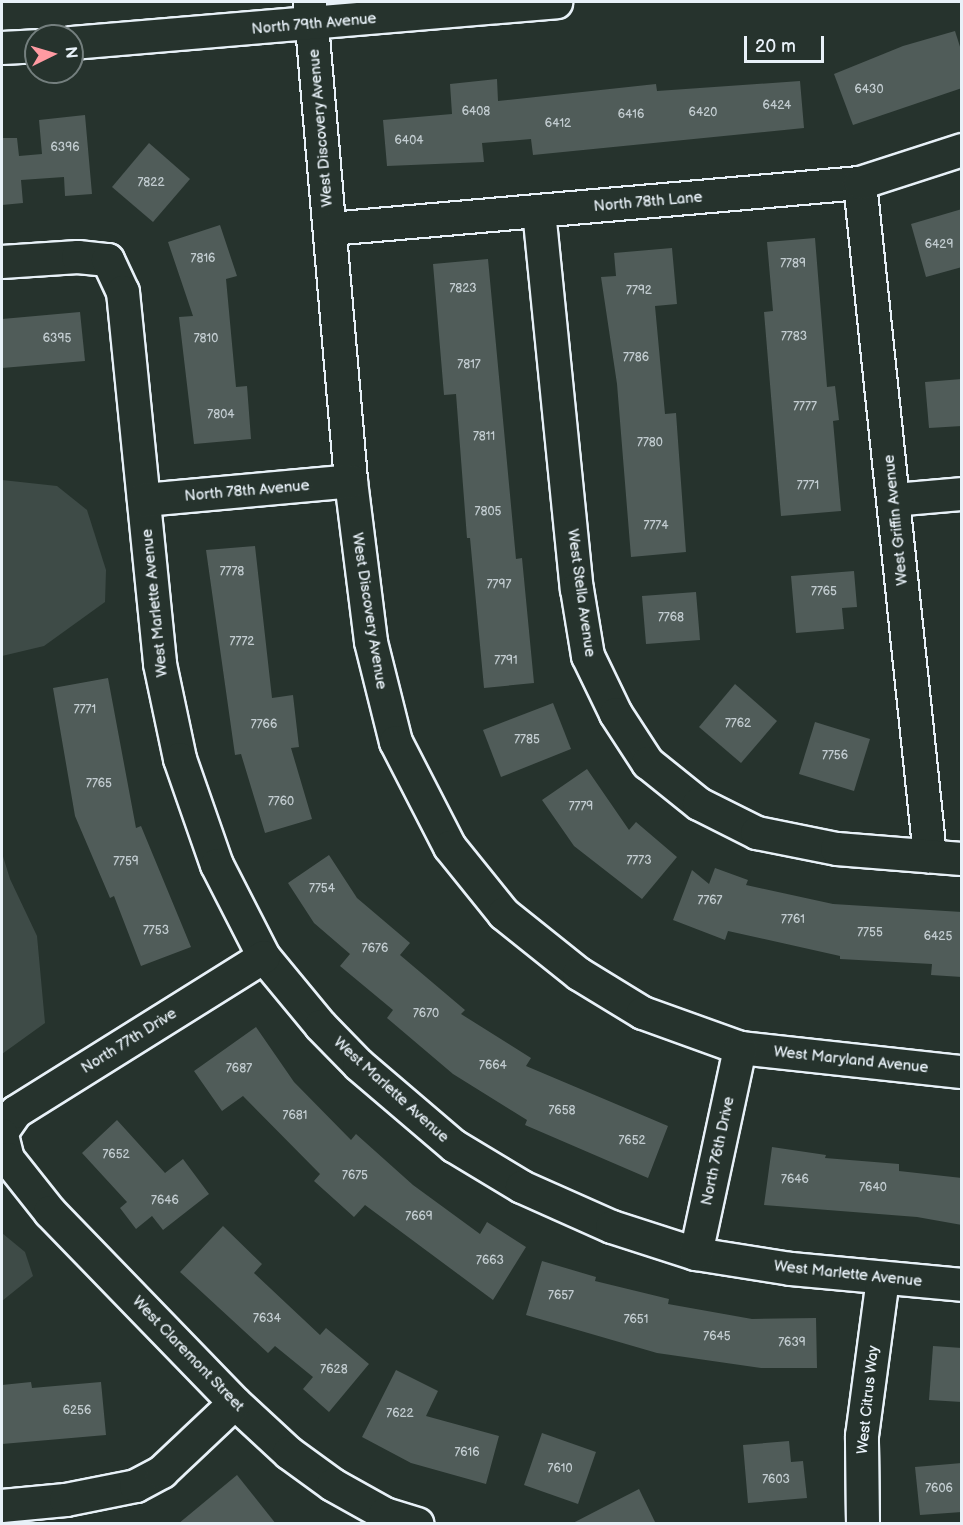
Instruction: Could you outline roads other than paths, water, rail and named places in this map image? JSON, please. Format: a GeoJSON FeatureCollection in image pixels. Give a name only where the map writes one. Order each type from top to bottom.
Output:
{"type":"FeatureCollection","features":[{"type":"Feature","properties":{"kind":"street","name":"North 79th Avenue"},"geometry":{"type":"LineString","coordinates":[[84,41],[311,13],[556,2]]}},
{"type":"Feature","properties":{"kind":"street","name":"West Discovery Avenue"},"geometry":{"type":"LineString","coordinates":[[311,13],[351,481],[371,642],[382,697],[413,782],[450,847],[504,914],[579,974],[644,1013],[692,1034],[740,1048]]}},
{"type":"Feature","properties":{"kind":"street"},"geometry":{"type":"LineString","coordinates":[[2,48],[24,47]]}},
{"type":"Feature","properties":{"kind":"street","name":"North 78th Lane"},"geometry":{"type":"LineString","coordinates":[[330,229],[860,183],[962,150]]}},
{"type":"Feature","properties":{"kind":"street","name":"West Griffin Avenue"},"geometry":{"type":"LineString","coordinates":[[860,183],[930,856]]}},
{"type":"Feature","properties":{"kind":"street","name":"West Stella Avenue"},"geometry":{"type":"LineString","coordinates":[[539,211],[577,589],[588,656],[616,714],[648,763],[699,804],[757,833],[837,849],[930,856]]}},
{"type":"Feature","properties":{"kind":"street","name":"West Marlette Avenue"},"geometry":{"type":"LineString","coordinates":[[2,262],[78,257],[108,260],[123,292],[159,664],[180,759],[217,865],[264,957],[358,1065],[454,1146],[522,1186],[612,1227],[696,1254],[790,1269],[962,1286]]}},
{"type":"Feature","properties":{"kind":"street","name":"North 78th Avenue"},"geometry":{"type":"LineString","coordinates":[[144,500],[351,481]]}},
{"type":"Feature","properties":{"kind":"street"},"geometry":{"type":"LineString","coordinates":[[894,500],[962,494]]}},
{"type":"Feature","properties":{"kind":"street"},"geometry":{"type":"LineString","coordinates":[[930,856],[962,859]]}},
{"type":"Feature","properties":{"kind":"street","name":"North 77th Drive"},"geometry":{"type":"LineString","coordinates":[[2,1134],[16,1112],[264,957]]}},
{"type":"Feature","properties":{"kind":"street","name":"West Maryland Avenue"},"geometry":{"type":"LineString","coordinates":[[740,1048],[962,1072]]}},
{"type":"Feature","properties":{"kind":"street","name":"North 76th Drive"},"geometry":{"type":"LineString","coordinates":[[696,1254],[740,1048]]}},
{"type":"Feature","properties":{"kind":"street","name":"West Claremont Street"},"geometry":{"type":"LineString","coordinates":[[2,1134],[9,1159],[50,1212],[235,1403],[289,1453],[333,1485],[386,1514],[417,1524]]}},
{"type":"Feature","properties":{"kind":"street","name":"West Citrus Way"},"geometry":{"type":"LineString","coordinates":[[863,1524],[862,1436],[883,1278]]}},
{"type":"Feature","properties":{"kind":"street"},"geometry":{"type":"LineString","coordinates":[[2,1506],[67,1512],[136,1486],[162,1472],[235,1403]]}}]}
